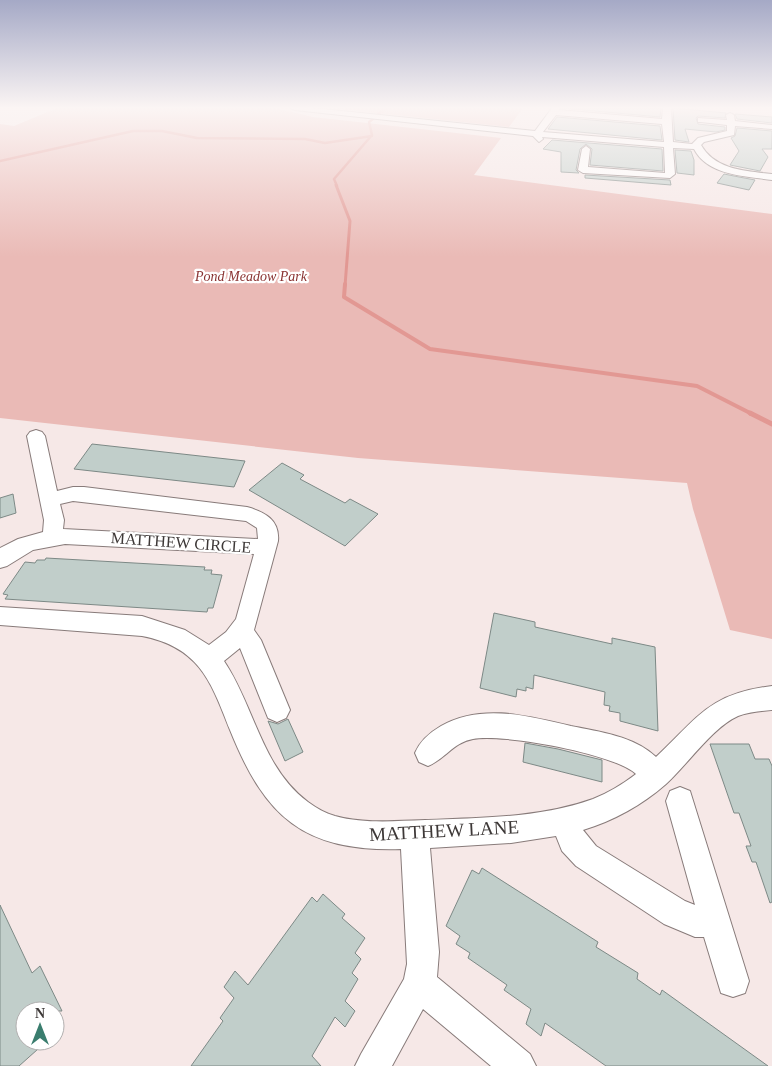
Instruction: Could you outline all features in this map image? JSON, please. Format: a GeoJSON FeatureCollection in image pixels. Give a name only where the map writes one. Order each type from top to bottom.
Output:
{"type":"FeatureCollection","features":[{"type":"Feature","properties":{"kind":"street"},"geometry":{"type":"LineString","coordinates":[[585,158],[583,170],[667,176],[670,174],[667,158]]}},
{"type":"Feature","properties":{"kind":"street"},"geometry":{"type":"LineString","coordinates":[[707,158],[720,168],[770,177]]}},
{"type":"Feature","properties":{"kind":"street"},"geometry":{"type":"LineString","coordinates":[[625,173],[626,160]]}},
{"type":"Feature","properties":{"kind":"street"},"geometry":{"type":"LineString","coordinates":[[36,436],[54,525],[52,538]]}},
{"type":"Feature","properties":{"kind":"street"},"geometry":{"type":"LineString","coordinates":[[50,500],[73,494],[84,494],[247,514],[266,525],[269,535],[266,547]]}},
{"type":"Feature","properties":{"kind":"street","name":"MATTHEW CIRCLE"},"geometry":{"type":"LineString","coordinates":[[0,560],[21,546],[52,538],[85,536],[266,547],[249,615],[241,632],[208,659]]}},
{"type":"Feature","properties":{"kind":"street","name":"MATTHEW LANE"},"geometry":{"type":"LineString","coordinates":[[0,616],[153,628],[183,639],[208,659],[225,686],[258,762],[277,793],[294,811],[319,825],[349,833],[414,835],[510,829],[564,820],[608,806],[634,791],[655,775],[717,714],[739,704],[772,698]]}},
{"type":"Feature","properties":{"kind":"street"},"geometry":{"type":"LineString","coordinates":[[241,632],[249,640],[277,710]]}},
{"type":"Feature","properties":{"kind":"street"},"geometry":{"type":"LineString","coordinates":[[428,754],[444,738],[466,728],[502,724],[624,751],[641,761],[655,775]]}},
{"type":"Feature","properties":{"kind":"street"},"geometry":{"type":"LineString","coordinates":[[680,801],[733,981]]}},
{"type":"Feature","properties":{"kind":"street"},"geometry":{"type":"LineString","coordinates":[[564,820],[572,841],[586,856],[675,913],[695,921],[716,922]]}},
{"type":"Feature","properties":{"kind":"street"},"geometry":{"type":"LineString","coordinates":[[372,1066],[419,984],[423,952],[414,835]]}},
{"type":"Feature","properties":{"kind":"street"},"geometry":{"type":"LineString","coordinates":[[419,984],[518,1066]]}},
{"type":"Feature","properties":{"kind":"green space","name":"Pond Meadow Park"},"geometry":{"type":"Polygon","coordinates":[[[0,158],[487,158],[474,175],[772,214],[772,639],[730,630],[693,509],[687,483],[358,458],[0,418],[0,158]]]}},
{"type":"Feature","properties":{"kind":"building"},"geometry":{"type":"Polygon","coordinates":[[[561,158],[578,158],[576,170],[579,173],[561,172],[561,158]]]}},
{"type":"Feature","properties":{"kind":"building"},"geometry":{"type":"Polygon","coordinates":[[[591,158],[662,158],[663,171],[590,165],[591,158]]]}},
{"type":"Feature","properties":{"kind":"building"},"geometry":{"type":"Polygon","coordinates":[[[676,158],[693,158],[694,175],[677,173],[676,158]]]}},
{"type":"Feature","properties":{"kind":"building"},"geometry":{"type":"Polygon","coordinates":[[[735,158],[768,158],[760,171],[730,165],[735,158]]]}},
{"type":"Feature","properties":{"kind":"building"},"geometry":{"type":"Polygon","coordinates":[[[724,174],[755,180],[749,190],[717,183],[724,174]]]}},
{"type":"Feature","properties":{"kind":"building"},"geometry":{"type":"Polygon","coordinates":[[[585,175],[670,180],[671,185],[585,178],[585,175]]]}},
{"type":"Feature","properties":{"kind":"building"},"geometry":{"type":"Polygon","coordinates":[[[92,444],[245,461],[234,487],[74,469],[92,444]]]}},
{"type":"Feature","properties":{"kind":"building"},"geometry":{"type":"Polygon","coordinates":[[[282,463],[304,475],[300,479],[345,503],[350,499],[378,514],[345,546],[249,490],[282,463]]]}},
{"type":"Feature","properties":{"kind":"building"},"geometry":{"type":"Polygon","coordinates":[[[13,494],[16,513],[0,518],[0,498],[13,494]]]}},
{"type":"Feature","properties":{"kind":"building"},"geometry":{"type":"Polygon","coordinates":[[[46,558],[205,567],[204,570],[212,570],[211,574],[222,575],[213,608],[208,608],[207,612],[5,599],[8,595],[3,594],[25,562],[35,563],[37,560],[45,560],[46,558]]]}},
{"type":"Feature","properties":{"kind":"building"},"geometry":{"type":"Polygon","coordinates":[[[494,613],[535,622],[535,627],[612,644],[612,638],[655,647],[658,731],[620,721],[620,713],[609,711],[610,706],[604,705],[605,692],[534,675],[533,689],[526,687],[526,691],[517,689],[516,697],[480,688],[494,613]]]}},
{"type":"Feature","properties":{"kind":"building"},"geometry":{"type":"Polygon","coordinates":[[[288,719],[303,752],[285,761],[268,721],[278,724],[288,719]]]}},
{"type":"Feature","properties":{"kind":"building"},"geometry":{"type":"Polygon","coordinates":[[[525,743],[602,760],[602,782],[523,762],[525,743]]]}},
{"type":"Feature","properties":{"kind":"building"},"geometry":{"type":"Polygon","coordinates":[[[710,744],[749,744],[755,759],[769,759],[772,766],[772,902],[770,903],[756,862],[752,862],[746,846],[751,846],[739,813],[734,813],[710,744]]]}},
{"type":"Feature","properties":{"kind":"building"},"geometry":{"type":"Polygon","coordinates":[[[482,868],[598,942],[596,947],[638,973],[637,979],[660,995],[662,990],[768,1066],[606,1066],[545,1023],[541,1036],[526,1024],[531,1009],[504,990],[507,985],[468,958],[470,953],[456,944],[460,936],[446,926],[472,870],[479,874],[482,868]]]}},
{"type":"Feature","properties":{"kind":"building"},"geometry":{"type":"Polygon","coordinates":[[[323,894],[345,914],[342,918],[365,938],[355,953],[361,959],[352,973],[358,979],[345,1001],[355,1011],[345,1027],[335,1017],[312,1056],[321,1066],[191,1066],[223,1021],[220,1018],[234,998],[224,987],[235,971],[248,985],[312,897],[317,902],[323,894]]]}},
{"type":"Feature","properties":{"kind":"building"},"geometry":{"type":"Polygon","coordinates":[[[0,905],[32,973],[40,966],[57,1001],[15,1001],[15,1051],[36,1051],[19,1066],[0,1066],[0,905]]]}},
{"type":"Feature","properties":{"kind":"waterway"},"geometry":{"type":"LineString","coordinates":[[0,161],[14,158]]}},
{"type":"Feature","properties":{"kind":"waterway"},"geometry":{"type":"LineString","coordinates":[[337,186],[334,179],[352,158]]}},
{"type":"Feature","properties":{"kind":"waterway"},"geometry":{"type":"LineString","coordinates":[[336,185],[350,221],[345,286]]}},
{"type":"Feature","properties":{"kind":"waterway"},"geometry":{"type":"LineString","coordinates":[[345,284],[344,297],[430,349],[697,386],[752,414]]}},
{"type":"Feature","properties":{"kind":"waterway"},"geometry":{"type":"LineString","coordinates":[[752,414],[772,424]]}}]}
